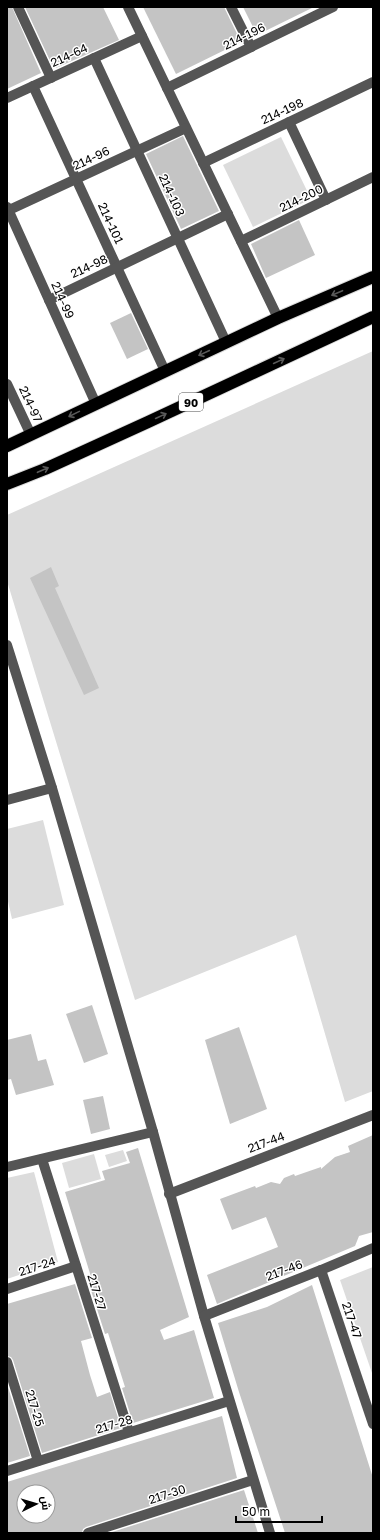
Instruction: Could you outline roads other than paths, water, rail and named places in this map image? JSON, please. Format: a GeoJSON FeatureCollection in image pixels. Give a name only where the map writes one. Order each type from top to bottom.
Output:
{"type":"FeatureCollection","features":[{"type":"Feature","properties":{"kind":"highway"},"geometry":{"type":"LineString","coordinates":[[7,446],[226,342],[373,277]]}},
{"type":"Feature","properties":{"kind":"highway","name":"90"},"geometry":{"type":"LineString","coordinates":[[7,484],[45,469],[138,427],[373,317]]}},
{"type":"Feature","properties":{"kind":"street"},"geometry":{"type":"LineString","coordinates":[[18,7],[51,78]]}},
{"type":"Feature","properties":{"kind":"street"},"geometry":{"type":"LineString","coordinates":[[128,7],[278,318]]}},
{"type":"Feature","properties":{"kind":"street"},"geometry":{"type":"LineString","coordinates":[[231,7],[251,47]]}},
{"type":"Feature","properties":{"kind":"street","name":"214-196"},"geometry":{"type":"LineString","coordinates":[[167,88],[327,8]]}},
{"type":"Feature","properties":{"kind":"street","name":"214-64"},"geometry":{"type":"LineString","coordinates":[[7,98],[142,36]]}},
{"type":"Feature","properties":{"kind":"street","name":"214-103"},"geometry":{"type":"LineString","coordinates":[[94,58],[226,342]]}},
{"type":"Feature","properties":{"kind":"street","name":"214-198"},"geometry":{"type":"LineString","coordinates":[[203,163],[373,82]]}},
{"type":"Feature","properties":{"kind":"street","name":"214-101"},"geometry":{"type":"LineString","coordinates":[[33,86],[165,371]]}},
{"type":"Feature","properties":{"kind":"street"},"geometry":{"type":"LineString","coordinates":[[289,122],[326,200]]}},
{"type":"Feature","properties":{"kind":"street","name":"214-96"},"geometry":{"type":"LineString","coordinates":[[8,210],[186,128]]}},
{"type":"Feature","properties":{"kind":"street","name":"214-200"},"geometry":{"type":"LineString","coordinates":[[241,241],[373,177]]}},
{"type":"Feature","properties":{"kind":"street","name":"214-99"},"geometry":{"type":"LineString","coordinates":[[8,210],[96,404]]}},
{"type":"Feature","properties":{"kind":"street","name":"214-98"},"geometry":{"type":"LineString","coordinates":[[49,300],[228,214]]}},
{"type":"Feature","properties":{"kind":"street","name":"214-97"},"geometry":{"type":"LineString","coordinates":[[7,384],[31,435]]}},
{"type":"Feature","properties":{"kind":"street"},"geometry":{"type":"LineString","coordinates":[[7,645],[52,788],[204,1316],[270,1533]]}},
{"type":"Feature","properties":{"kind":"street"},"geometry":{"type":"LineString","coordinates":[[7,800],[52,788]]}},
{"type":"Feature","properties":{"kind":"street","name":"217-44"},"geometry":{"type":"LineString","coordinates":[[169,1194],[373,1115]]}},
{"type":"Feature","properties":{"kind":"street"},"geometry":{"type":"LineString","coordinates":[[7,1167],[152,1132]]}},
{"type":"Feature","properties":{"kind":"street","name":"217-27"},"geometry":{"type":"LineString","coordinates":[[42,1159],[129,1432]]}},
{"type":"Feature","properties":{"kind":"street","name":"217-46"},"geometry":{"type":"LineString","coordinates":[[204,1316],[373,1248]]}},
{"type":"Feature","properties":{"kind":"street","name":"217-24"},"geometry":{"type":"LineString","coordinates":[[7,1289],[76,1266]]}},
{"type":"Feature","properties":{"kind":"street","name":"217-47"},"geometry":{"type":"LineString","coordinates":[[321,1270],[373,1424]]}},
{"type":"Feature","properties":{"kind":"street","name":"217-25"},"geometry":{"type":"LineString","coordinates":[[7,1362],[38,1461]]}},
{"type":"Feature","properties":{"kind":"street","name":"217-28"},"geometry":{"type":"LineString","coordinates":[[7,1471],[229,1401]]}},
{"type":"Feature","properties":{"kind":"street","name":"217-30"},"geometry":{"type":"LineString","coordinates":[[88,1533],[254,1480]]}}]}
